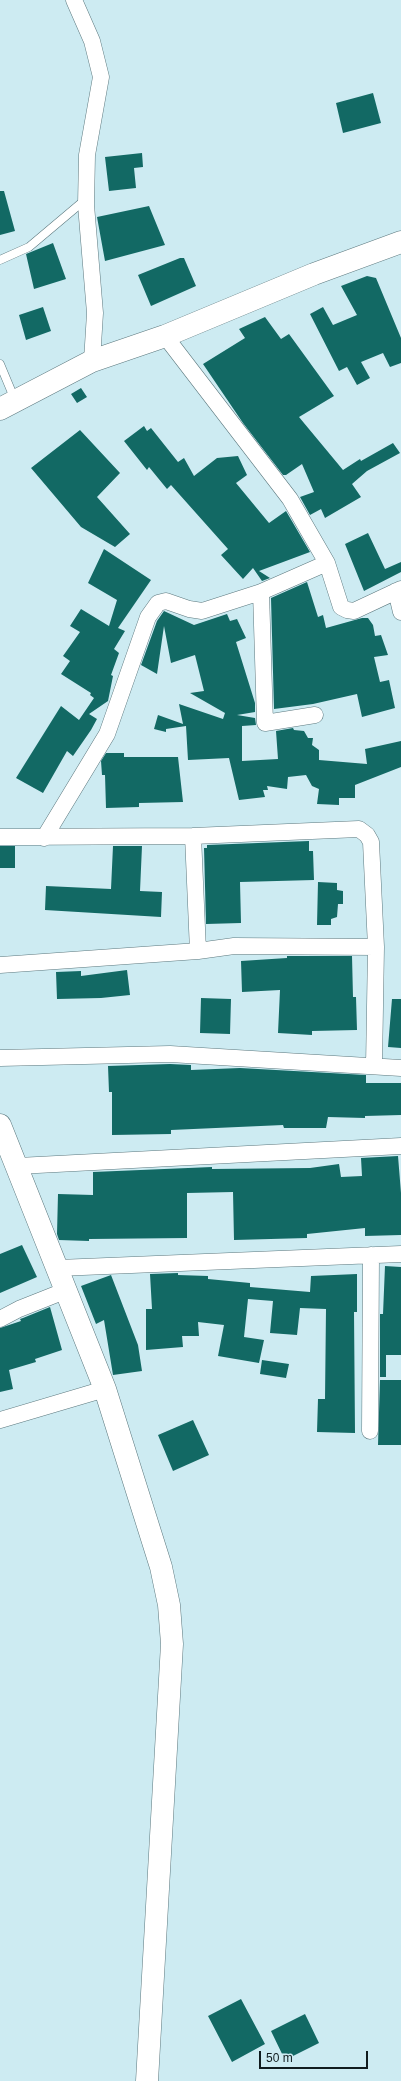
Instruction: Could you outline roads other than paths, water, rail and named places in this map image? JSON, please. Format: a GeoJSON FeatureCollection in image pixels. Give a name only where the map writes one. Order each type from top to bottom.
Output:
{"type":"FeatureCollection","features":[{"type":"Feature","properties":{"kind":"street"},"geometry":{"type":"LineString","coordinates":[[74,0],[92,41],[101,77],[87,155],[86,198],[95,313],[92,361]]}},
{"type":"Feature","properties":{"kind":"street"},"geometry":{"type":"LineString","coordinates":[[7,405],[92,361],[165,336],[314,274],[401,242]]}},
{"type":"Feature","properties":{"kind":"street"},"geometry":{"type":"LineString","coordinates":[[165,336],[283,489],[327,562],[341,607],[354,611],[398,590],[401,612]]}},
{"type":"Feature","properties":{"kind":"street"},"geometry":{"type":"LineString","coordinates":[[44,838],[107,734],[152,610],[158,603],[166,601],[189,609],[202,611],[261,592],[327,562]]}},
{"type":"Feature","properties":{"kind":"street"},"geometry":{"type":"LineString","coordinates":[[261,592],[265,723],[315,714]]}},
{"type":"Feature","properties":{"kind":"street"},"geometry":{"type":"LineString","coordinates":[[0,837],[44,838],[193,836],[359,829],[367,835],[371,842],[376,947],[374,1066]]}},
{"type":"Feature","properties":{"kind":"street"},"geometry":{"type":"LineString","coordinates":[[193,836],[198,952]]}},
{"type":"Feature","properties":{"kind":"street"},"geometry":{"type":"LineString","coordinates":[[0,965],[198,952],[234,946],[376,947]]}},
{"type":"Feature","properties":{"kind":"street"},"geometry":{"type":"LineString","coordinates":[[0,1058],[170,1054],[401,1068]]}},
{"type":"Feature","properties":{"kind":"street"},"geometry":{"type":"LineString","coordinates":[[0,1125],[18,1166],[105,1389],[161,1567],[169,1605],[172,1644],[147,2081]]}},
{"type":"Feature","properties":{"kind":"street"},"geometry":{"type":"LineString","coordinates":[[18,1166],[401,1146]]}},
{"type":"Feature","properties":{"kind":"street"},"geometry":{"type":"LineString","coordinates":[[58,1268],[401,1254]]}},
{"type":"Feature","properties":{"kind":"street"},"geometry":{"type":"LineString","coordinates":[[370,1431],[371,1255]]}},
{"type":"Feature","properties":{"kind":"street"},"geometry":{"type":"LineString","coordinates":[[0,1319],[19,1309],[67,1290]]}},
{"type":"Feature","properties":{"kind":"street"},"geometry":{"type":"LineString","coordinates":[[0,1420],[105,1389]]}},
{"type":"Feature","properties":{"kind":"lane"},"geometry":{"type":"LineString","coordinates":[[0,260],[29,248],[86,198]]}},
{"type":"Feature","properties":{"kind":"lane"},"geometry":{"type":"LineString","coordinates":[[0,364],[7,405]]}}]}
